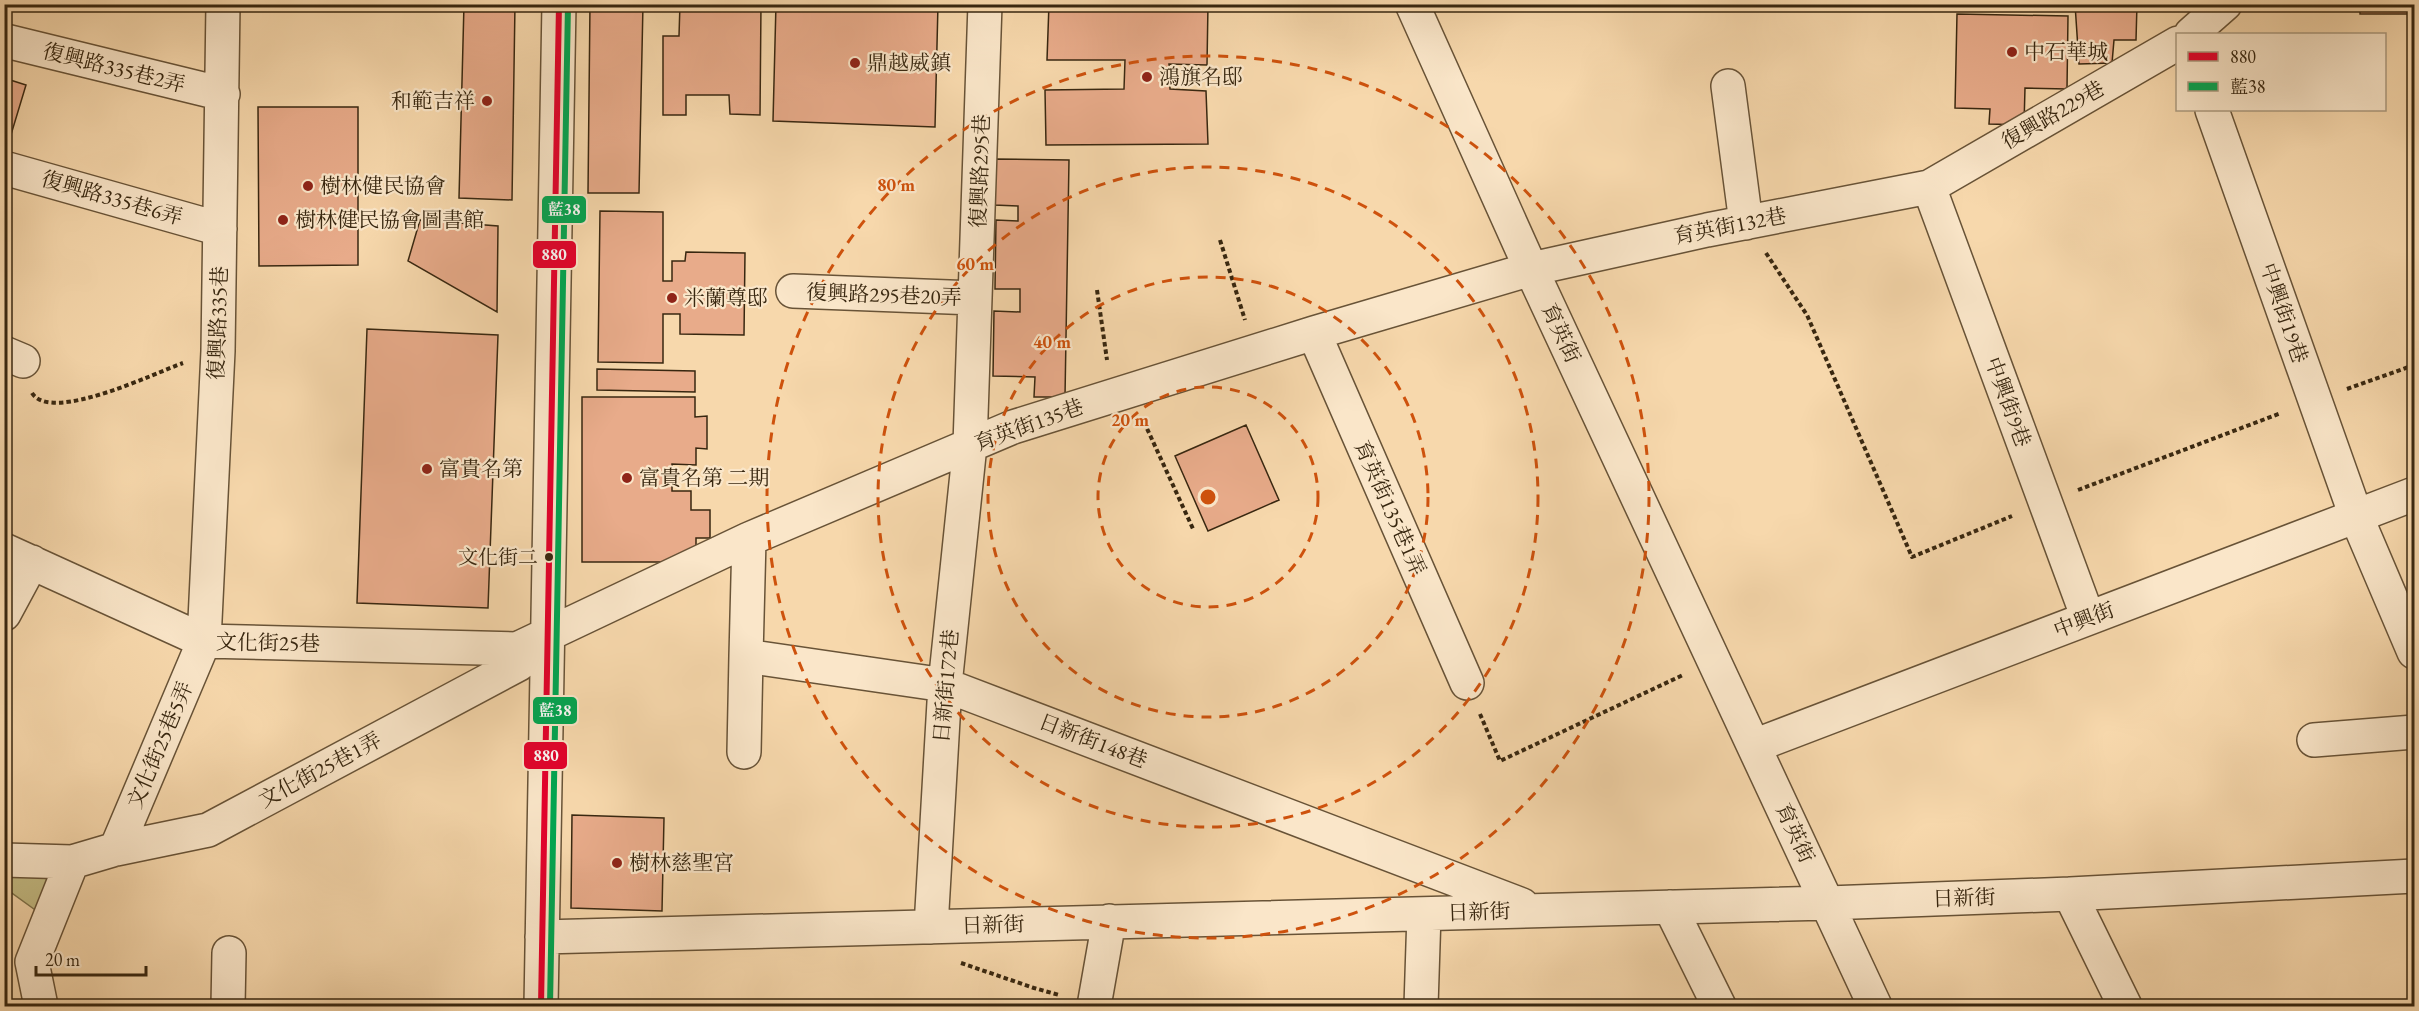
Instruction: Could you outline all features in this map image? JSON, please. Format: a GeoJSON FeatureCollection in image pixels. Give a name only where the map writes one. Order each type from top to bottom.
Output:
{"type":"FeatureCollection","features":[{"type":"Feature","properties":{"kind":"street","name":"復興路335巷"},"geometry":{"type":"LineString","coordinates":[[204,641],[218,351],[223,4]]}},
{"type":"Feature","properties":{"kind":"street"},"geometry":{"type":"LineString","coordinates":[[541,1006],[559,4]]}},
{"type":"Feature","properties":{"kind":"street","name":"復興路295巷"},"geometry":{"type":"LineString","coordinates":[[970,445],[985,4]]}},
{"type":"Feature","properties":{"kind":"street","name":"育英街"},"geometry":{"type":"LineString","coordinates":[[1412,4],[1531,269],[1875,1006]]}},
{"type":"Feature","properties":{"kind":"street"},"geometry":{"type":"LineString","coordinates":[[2192,33],[2225,4]]}},
{"type":"Feature","properties":{"kind":"street","name":"復興路335巷2弄"},"geometry":{"type":"LineString","coordinates":[[6,41],[223,94]]}},
{"type":"Feature","properties":{"kind":"street","name":"復興路229巷"},"geometry":{"type":"LineString","coordinates":[[1929,187],[2176,44]]}},
{"type":"Feature","properties":{"kind":"street"},"geometry":{"type":"LineString","coordinates":[[1728,86],[1746,223]]}},
{"type":"Feature","properties":{"kind":"street","name":"中興街19巷"},"geometry":{"type":"LineString","coordinates":[[2212,111],[2356,516],[2415,652]]}},
{"type":"Feature","properties":{"kind":"street","name":"復興路335巷6弄"},"geometry":{"type":"LineString","coordinates":[[4,168],[220,229]]}},
{"type":"Feature","properties":{"kind":"street","name":"育英街132巷"},"geometry":{"type":"LineString","coordinates":[[1531,269],[1929,187]]}},
{"type":"Feature","properties":{"kind":"street","name":"中興街9巷"},"geometry":{"type":"LineString","coordinates":[[1929,187],[2088,618]]}},
{"type":"Feature","properties":{"kind":"street","name":"育英街135巷"},"geometry":{"type":"LineString","coordinates":[[548,634],[749,539],[1013,427],[1314,333],[1531,269]]}},
{"type":"Feature","properties":{"kind":"street","name":"復興路295巷20弄"},"geometry":{"type":"LineString","coordinates":[[793,291],[975,298]]}},
{"type":"Feature","properties":{"kind":"street","name":"育英街135巷1弄"},"geometry":{"type":"LineString","coordinates":[[1314,333],[1467,682]]}},
{"type":"Feature","properties":{"kind":"street","name":"日新街172巷"},"geometry":{"type":"LineString","coordinates":[[931,927],[945,685],[970,445]]}},
{"type":"Feature","properties":{"kind":"street","name":"中興街"},"geometry":{"type":"LineString","coordinates":[[1755,746],[2415,494]]}},
{"type":"Feature","properties":{"kind":"street"},"geometry":{"type":"LineString","coordinates":[[744,752],[749,539]]}},
{"type":"Feature","properties":{"kind":"street"},"geometry":{"type":"LineString","coordinates":[[4,614],[18,556]]}},
{"type":"Feature","properties":{"kind":"street","name":"文化街25巷"},"geometry":{"type":"LineString","coordinates":[[18,556],[204,641],[517,649],[548,634]]}},
{"type":"Feature","properties":{"kind":"street","name":"文化街25巷1弄"},"geometry":{"type":"LineString","coordinates":[[4,860],[72,862],[116,849],[208,830],[519,664],[548,634]]}},
{"type":"Feature","properties":{"kind":"street","name":"文化街25巷5弄"},"geometry":{"type":"LineString","coordinates":[[116,849],[204,641]]}},
{"type":"Feature","properties":{"kind":"street","name":"日新街148巷"},"geometry":{"type":"LineString","coordinates":[[746,656],[945,685],[1538,911]]}},
{"type":"Feature","properties":{"kind":"street"},"geometry":{"type":"LineString","coordinates":[[2314,740],[2415,732]]}},
{"type":"Feature","properties":{"kind":"street"},"geometry":{"type":"LineString","coordinates":[[41,1006],[32,962],[72,862]]}},
{"type":"Feature","properties":{"kind":"street","name":"日新街"},"geometry":{"type":"LineString","coordinates":[[542,938],[1828,903],[2070,894],[2415,876]]}},
{"type":"Feature","properties":{"kind":"street"},"geometry":{"type":"LineString","coordinates":[[2070,894],[2125,1006]]}},
{"type":"Feature","properties":{"kind":"street"},"geometry":{"type":"LineString","coordinates":[[1670,907],[1719,1006]]}},
{"type":"Feature","properties":{"kind":"street"},"geometry":{"type":"LineString","coordinates":[[1421,1006],[1424,914]]}},
{"type":"Feature","properties":{"kind":"street"},"geometry":{"type":"LineString","coordinates":[[1095,1005],[1109,921]]}},
{"type":"Feature","properties":{"kind":"street"},"geometry":{"type":"LineString","coordinates":[[228,1006],[229,953]]}},
{"type":"Feature","properties":{"kind":"path"},"geometry":{"type":"LineString","coordinates":[[1746,223],[1807,315],[1912,556],[2045,502],[2415,365]]}},
{"type":"Feature","properties":{"kind":"path"},"geometry":{"type":"LineString","coordinates":[[1220,240],[1255,351]]}},
{"type":"Feature","properties":{"kind":"path"},"geometry":{"type":"LineString","coordinates":[[1097,290],[1121,394],[1194,531]]}},
{"type":"Feature","properties":{"kind":"path"},"geometry":{"type":"LineString","coordinates":[[14,357],[35,397],[46,402],[82,400],[218,351]]}},
{"type":"Feature","properties":{"kind":"path"},"geometry":{"type":"LineString","coordinates":[[1467,682],[1500,760],[1714,660]]}},
{"type":"Feature","properties":{"kind":"path"},"geometry":{"type":"LineString","coordinates":[[931,927],[945,955],[969,968],[1095,1005]]}},
{"type":"Feature","properties":{"kind":"shaded area"},"geometry":{"type":"Polygon","coordinates":[[[5,871],[59,871],[38,912],[5,888],[5,871]]]}},
{"type":"Feature","properties":{"kind":"building","name":"和範吉祥"},"geometry":{"type":"Polygon","coordinates":[[[464,4],[515,4],[512,200],[459,198],[464,4]]]}},
{"type":"Feature","properties":{"kind":"building"},"geometry":{"type":"Polygon","coordinates":[[[590,4],[643,4],[639,193],[588,193],[590,4]]]}},
{"type":"Feature","properties":{"kind":"building"},"geometry":{"type":"Polygon","coordinates":[[[680,4],[761,4],[760,115],[730,114],[729,95],[686,95],[686,115],[663,115],[663,36],[679,36],[680,4]]]}},
{"type":"Feature","properties":{"kind":"building","name":"鼎越威鎮"},"geometry":{"type":"Polygon","coordinates":[[[776,4],[938,4],[935,127],[773,121],[776,4]]]}},
{"type":"Feature","properties":{"kind":"building","name":"鴻旗名邸"},"geometry":{"type":"Polygon","coordinates":[[[1049,4],[1208,4],[1207,65],[1169,64],[1170,89],[1206,91],[1208,144],[1046,145],[1045,90],[1124,89],[1125,60],[1047,60],[1049,4]]]}},
{"type":"Feature","properties":{"kind":"building","name":"中石華城"},"geometry":{"type":"Polygon","coordinates":[[[2075,4],[2137,4],[2136,40],[2114,40],[2112,63],[2079,64],[2075,4]]]}},
{"type":"Feature","properties":{"kind":"building"},"geometry":{"type":"Polygon","coordinates":[[[2360,4],[2414,4],[2414,14],[2360,14],[2360,4]]]}},
{"type":"Feature","properties":{"kind":"building","name":"中石華城"},"geometry":{"type":"Polygon","coordinates":[[[1957,14],[2068,16],[2067,89],[2025,88],[2024,125],[1989,124],[1990,109],[1955,108],[1957,14]]]}},
{"type":"Feature","properties":{"kind":"building"},"geometry":{"type":"Polygon","coordinates":[[[4,78],[26,85],[10,138],[4,137],[4,78]]]}},
{"type":"Feature","properties":{"kind":"building","name":"樹林健民協會"},"geometry":{"type":"Polygon","coordinates":[[[258,107],[358,107],[358,265],[259,266],[258,107]]]}},
{"type":"Feature","properties":{"kind":"building"},"geometry":{"type":"Polygon","coordinates":[[[995,159],[1069,160],[1065,397],[1034,397],[1035,377],[993,376],[994,311],[1020,312],[1020,289],[995,289],[996,220],[1018,221],[1018,206],[994,205],[995,159]]]}},
{"type":"Feature","properties":{"kind":"building","name":"米蘭尊邸"},"geometry":{"type":"Polygon","coordinates":[[[600,211],[663,212],[663,281],[672,281],[672,261],[685,261],[686,252],[745,253],[744,335],[680,334],[680,314],[663,314],[663,363],[598,362],[600,211]]]}},
{"type":"Feature","properties":{"kind":"building"},"geometry":{"type":"Polygon","coordinates":[[[420,220],[498,226],[497,312],[408,261],[420,220]]]}},
{"type":"Feature","properties":{"kind":"building","name":"富貴名第"},"geometry":{"type":"Polygon","coordinates":[[[367,329],[498,335],[488,608],[357,603],[367,329]]]}},
{"type":"Feature","properties":{"kind":"building"},"geometry":{"type":"Polygon","coordinates":[[[597,369],[695,371],[695,392],[597,390],[597,369]]]}},
{"type":"Feature","properties":{"kind":"building","name":"富貴名第 二期"},"geometry":{"type":"Polygon","coordinates":[[[582,397],[695,397],[695,417],[707,416],[707,449],[696,448],[696,465],[672,464],[672,491],[691,491],[691,510],[710,510],[710,538],[696,538],[696,562],[582,562],[582,397]]]}},
{"type":"Feature","properties":{"kind":"building"},"geometry":{"type":"Polygon","coordinates":[[[1246,425],[1279,500],[1208,531],[1175,456],[1246,425]]]}},
{"type":"Feature","properties":{"kind":"building","name":"樹林慈聖宮"},"geometry":{"type":"Polygon","coordinates":[[[572,815],[664,818],[662,911],[571,908],[572,815]]]}},
{"type":"Feature","properties":{"kind":"transit line","name":"880"},"geometry":{"type":"LineString","coordinates":[[541,1006],[559,4]]}},
{"type":"Feature","properties":{"kind":"transit line","name":"藍38"},"geometry":{"type":"LineString","coordinates":[[550,1006],[568,4]]}},
{"type":"Feature","properties":{"kind":"place","name":"中石華城"},"geometry":{"type":"Point","coordinates":[2012,52]}},
{"type":"Feature","properties":{"kind":"place","name":"鼎越威鎮"},"geometry":{"type":"Point","coordinates":[855,63]}},
{"type":"Feature","properties":{"kind":"place","name":"鴻旗名邸"},"geometry":{"type":"Point","coordinates":[1147,77]}},
{"type":"Feature","properties":{"kind":"place","name":"和範吉祥"},"geometry":{"type":"Point","coordinates":[487,101]}},
{"type":"Feature","properties":{"kind":"place","name":"樹林健民協會"},"geometry":{"type":"Point","coordinates":[308,186]}},
{"type":"Feature","properties":{"kind":"place","name":"樹林健民協會圖書館"},"geometry":{"type":"Point","coordinates":[283,220]}},
{"type":"Feature","properties":{"kind":"place","name":"米蘭尊邸"},"geometry":{"type":"Point","coordinates":[672,298]}},
{"type":"Feature","properties":{"kind":"place","name":"富貴名第"},"geometry":{"type":"Point","coordinates":[427,469]}},
{"type":"Feature","properties":{"kind":"place","name":"富貴名第 二期"},"geometry":{"type":"Point","coordinates":[627,478]}},
{"type":"Feature","properties":{"kind":"place","name":"文化街二"},"geometry":{"type":"Point","coordinates":[549,557]}},
{"type":"Feature","properties":{"kind":"place","name":"樹林慈聖宮"},"geometry":{"type":"Point","coordinates":[617,863]}}]}
